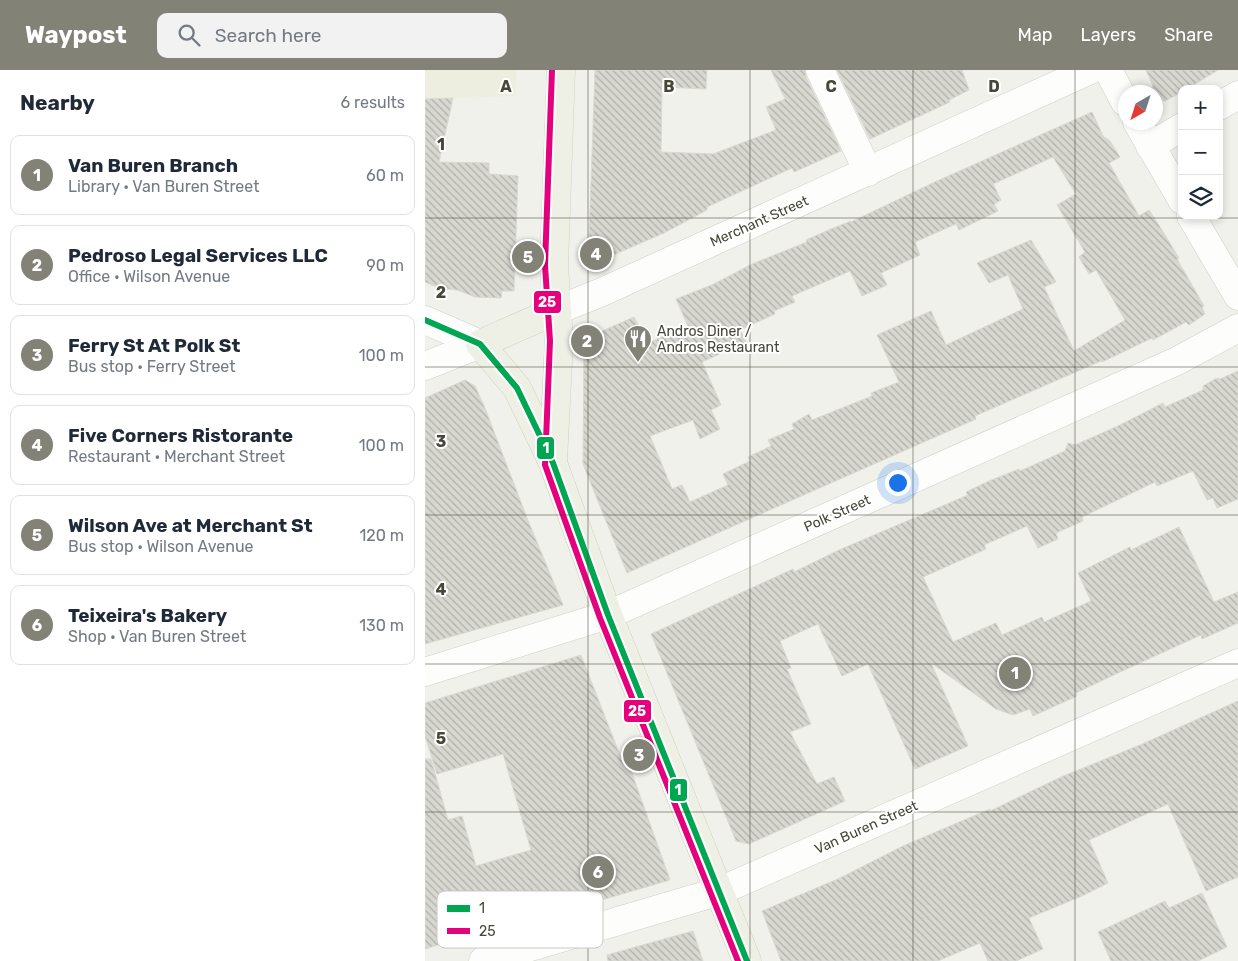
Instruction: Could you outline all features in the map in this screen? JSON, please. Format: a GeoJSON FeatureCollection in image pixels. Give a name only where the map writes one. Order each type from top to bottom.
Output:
{"type":"FeatureCollection","features":[{"type":"Feature","properties":{"kind":"main road"},"geometry":{"type":"LineString","coordinates":[[553,463],[559,341],[555,311],[553,265],[561,70]]}},
{"type":"Feature","properties":{"kind":"main road","name":"Merchant Street"},"geometry":{"type":"LineString","coordinates":[[480,344],[555,311]]}},
{"type":"Feature","properties":{"kind":"main road"},"geometry":{"type":"LineString","coordinates":[[480,344],[517,388],[553,463],[608,616],[747,961]]}},
{"type":"Feature","properties":{"kind":"street"},"geometry":{"type":"LineString","coordinates":[[821,70],[868,172]]}},
{"type":"Feature","properties":{"kind":"street","name":"Merchant Street"},"geometry":{"type":"LineString","coordinates":[[555,311],[602,292],[1090,70]]}},
{"type":"Feature","properties":{"kind":"street"},"geometry":{"type":"LineString","coordinates":[[1108,70],[1118,89]]}},
{"type":"Feature","properties":{"kind":"street"},"geometry":{"type":"LineString","coordinates":[[1223,104],[1238,95]]}},
{"type":"Feature","properties":{"kind":"street"},"geometry":{"type":"LineString","coordinates":[[1178,128],[1143,134],[1178,193]]}},
{"type":"Feature","properties":{"kind":"street"},"geometry":{"type":"LineString","coordinates":[[1193,220],[1238,296]]}},
{"type":"Feature","properties":{"kind":"street"},"geometry":{"type":"LineString","coordinates":[[425,320],[480,344]]}},
{"type":"Feature","properties":{"kind":"street","name":"Polk Street"},"geometry":{"type":"LineString","coordinates":[[425,672],[608,616],[1168,365],[1238,328]]}},
{"type":"Feature","properties":{"kind":"street","name":"Merchant Street"},"geometry":{"type":"LineString","coordinates":[[425,366],[480,344]]}},
{"type":"Feature","properties":{"kind":"street","name":"Van Buren Street"},"geometry":{"type":"LineString","coordinates":[[603,926],[720,891],[1238,663]]}},
{"type":"Feature","properties":{"kind":"street","name":"Van Buren Street"},"geometry":{"type":"LineString","coordinates":[[483,961],[527,948]]}},
{"type":"Feature","properties":{"kind":"shaded area"},"geometry":{"type":"Polygon","coordinates":[[[425,70],[517,70],[515,96],[425,99],[425,70]]]}},
{"type":"Feature","properties":{"kind":"building"},"geometry":{"type":"Polygon","coordinates":[[[595,70],[707,70],[706,89],[662,87],[661,152],[713,154],[776,130],[766,107],[785,99],[771,70],[805,70],[806,77],[841,151],[794,172],[792,168],[707,207],[707,210],[664,233],[588,266],[595,70]]]}},
{"type":"Feature","properties":{"kind":"building"},"geometry":{"type":"Polygon","coordinates":[[[837,70],[962,70],[969,90],[949,100],[950,102],[870,139],[837,70]]]}},
{"type":"Feature","properties":{"kind":"building"},"geometry":{"type":"Polygon","coordinates":[[[1146,70],[1218,70],[1194,85],[1178,85],[1178,94],[1165,101],[1163,100],[1163,85],[1153,85],[1146,70]]]}},
{"type":"Feature","properties":{"kind":"building"},"geometry":{"type":"Polygon","coordinates":[[[453,98],[439,162],[489,163],[489,174],[518,176],[514,291],[502,291],[501,298],[475,297],[457,290],[448,289],[445,291],[425,282],[425,99],[453,98]]]}},
{"type":"Feature","properties":{"kind":"building"},"geometry":{"type":"Polygon","coordinates":[[[1092,112],[1103,136],[1110,141],[1120,157],[1109,163],[1139,216],[1149,210],[1157,222],[1179,258],[1177,259],[1204,306],[1202,307],[1205,314],[1189,325],[1186,322],[1153,340],[1152,338],[1102,362],[975,416],[976,419],[627,573],[583,464],[584,339],[634,317],[648,343],[688,326],[676,299],[714,284],[752,264],[807,242],[806,240],[851,222],[937,181],[1092,112]],[[1053,157],[993,184],[1001,200],[994,204],[998,211],[959,230],[956,224],[915,242],[920,255],[881,273],[887,285],[862,296],[850,271],[792,296],[795,302],[774,311],[775,314],[740,330],[746,342],[702,362],[721,405],[711,410],[720,429],[700,439],[693,420],[650,436],[672,489],[682,485],[690,502],[728,485],[723,474],[750,461],[748,457],[771,446],[768,440],[794,429],[792,424],[809,414],[812,420],[872,396],[871,393],[899,382],[877,335],[931,311],[946,345],[1023,309],[1008,275],[989,283],[977,263],[1031,240],[1056,282],[1044,287],[1074,351],[1125,320],[1096,270],[1089,274],[1079,257],[1085,252],[1057,205],[1076,194],[1053,157]]]}},
{"type":"Feature","properties":{"kind":"building"},"geometry":{"type":"Polygon","coordinates":[[[1238,371],[1238,499],[1217,508],[1213,498],[1207,500],[1193,471],[1157,486],[1155,482],[1082,517],[1083,521],[1056,533],[1058,539],[1038,548],[1027,526],[984,545],[986,549],[923,577],[953,642],[996,623],[1002,635],[1042,617],[1044,622],[1091,601],[1078,573],[1130,547],[1131,550],[1179,527],[1214,602],[1238,592],[1238,623],[1202,639],[1201,635],[1076,693],[1077,696],[1033,716],[1030,709],[1013,715],[996,709],[931,663],[968,746],[915,769],[868,664],[842,676],[818,624],[780,641],[791,668],[787,669],[811,724],[790,732],[817,784],[834,777],[845,801],[749,844],[736,841],[651,634],[793,569],[794,572],[839,550],[968,495],[966,492],[989,481],[1019,469],[1020,471],[1065,451],[1068,443],[1075,445],[1163,403],[1165,407],[1203,390],[1203,386],[1217,378],[1220,379],[1238,371]]]}},
{"type":"Feature","properties":{"kind":"building"},"geometry":{"type":"Polygon","coordinates":[[[465,380],[475,386],[485,408],[563,605],[425,644],[425,398],[465,380]]]}},
{"type":"Feature","properties":{"kind":"building"},"geometry":{"type":"Polygon","coordinates":[[[581,655],[623,763],[628,762],[670,880],[603,900],[603,891],[437,891],[437,945],[425,949],[425,759],[431,759],[448,820],[462,816],[476,866],[531,850],[503,754],[437,774],[425,736],[425,703],[581,655]]]}},
{"type":"Feature","properties":{"kind":"building"},"geometry":{"type":"Polygon","coordinates":[[[1238,701],[1238,877],[1206,891],[1168,804],[1089,840],[1108,883],[1029,918],[1043,949],[1016,961],[988,961],[980,943],[938,961],[781,961],[762,911],[840,878],[903,846],[990,809],[990,811],[1061,777],[1140,745],[1238,701]]]}},
{"type":"Feature","properties":{"kind":"building"},"geometry":{"type":"Polygon","coordinates":[[[1202,893],[1227,947],[1198,961],[1111,961],[1098,932],[1165,901],[1169,908],[1202,893]]]}},
{"type":"Feature","properties":{"kind":"building"},"geometry":{"type":"Polygon","coordinates":[[[693,931],[703,961],[608,961],[607,955],[693,931]]]}},
{"type":"Feature","properties":{"kind":"transit line","name":"25"},"geometry":{"type":"LineString","coordinates":[[552,70],[545,265],[550,341],[545,465],[600,618],[738,961]]}},
{"type":"Feature","properties":{"kind":"transit line","name":"1"},"geometry":{"type":"LineString","coordinates":[[425,320],[480,344],[517,388],[553,463],[608,615],[747,961]]}},
{"type":"Feature","properties":{"kind":"place","name":"Five Corners Ristorante"},"geometry":{"type":"Point","coordinates":[596,254]}},
{"type":"Feature","properties":{"kind":"place","name":"Wilson Ave at Merchant St"},"geometry":{"type":"Point","coordinates":[528,257]}},
{"type":"Feature","properties":{"kind":"place","name":"Pedroso Legal Services LLC"},"geometry":{"type":"Point","coordinates":[587,341]}},
{"type":"Feature","properties":{"kind":"place","name":"Andros Diner / Andros Restaurant"},"geometry":{"type":"Point","coordinates":[638,363]}},
{"type":"Feature","properties":{"kind":"place","name":"Van Buren Branch"},"geometry":{"type":"Point","coordinates":[1015,673]}},
{"type":"Feature","properties":{"kind":"place","name":"Ferry St At Polk St"},"geometry":{"type":"Point","coordinates":[639,755]}},
{"type":"Feature","properties":{"kind":"place","name":"Teixeira's Bakery"},"geometry":{"type":"Point","coordinates":[598,872]}}]}
